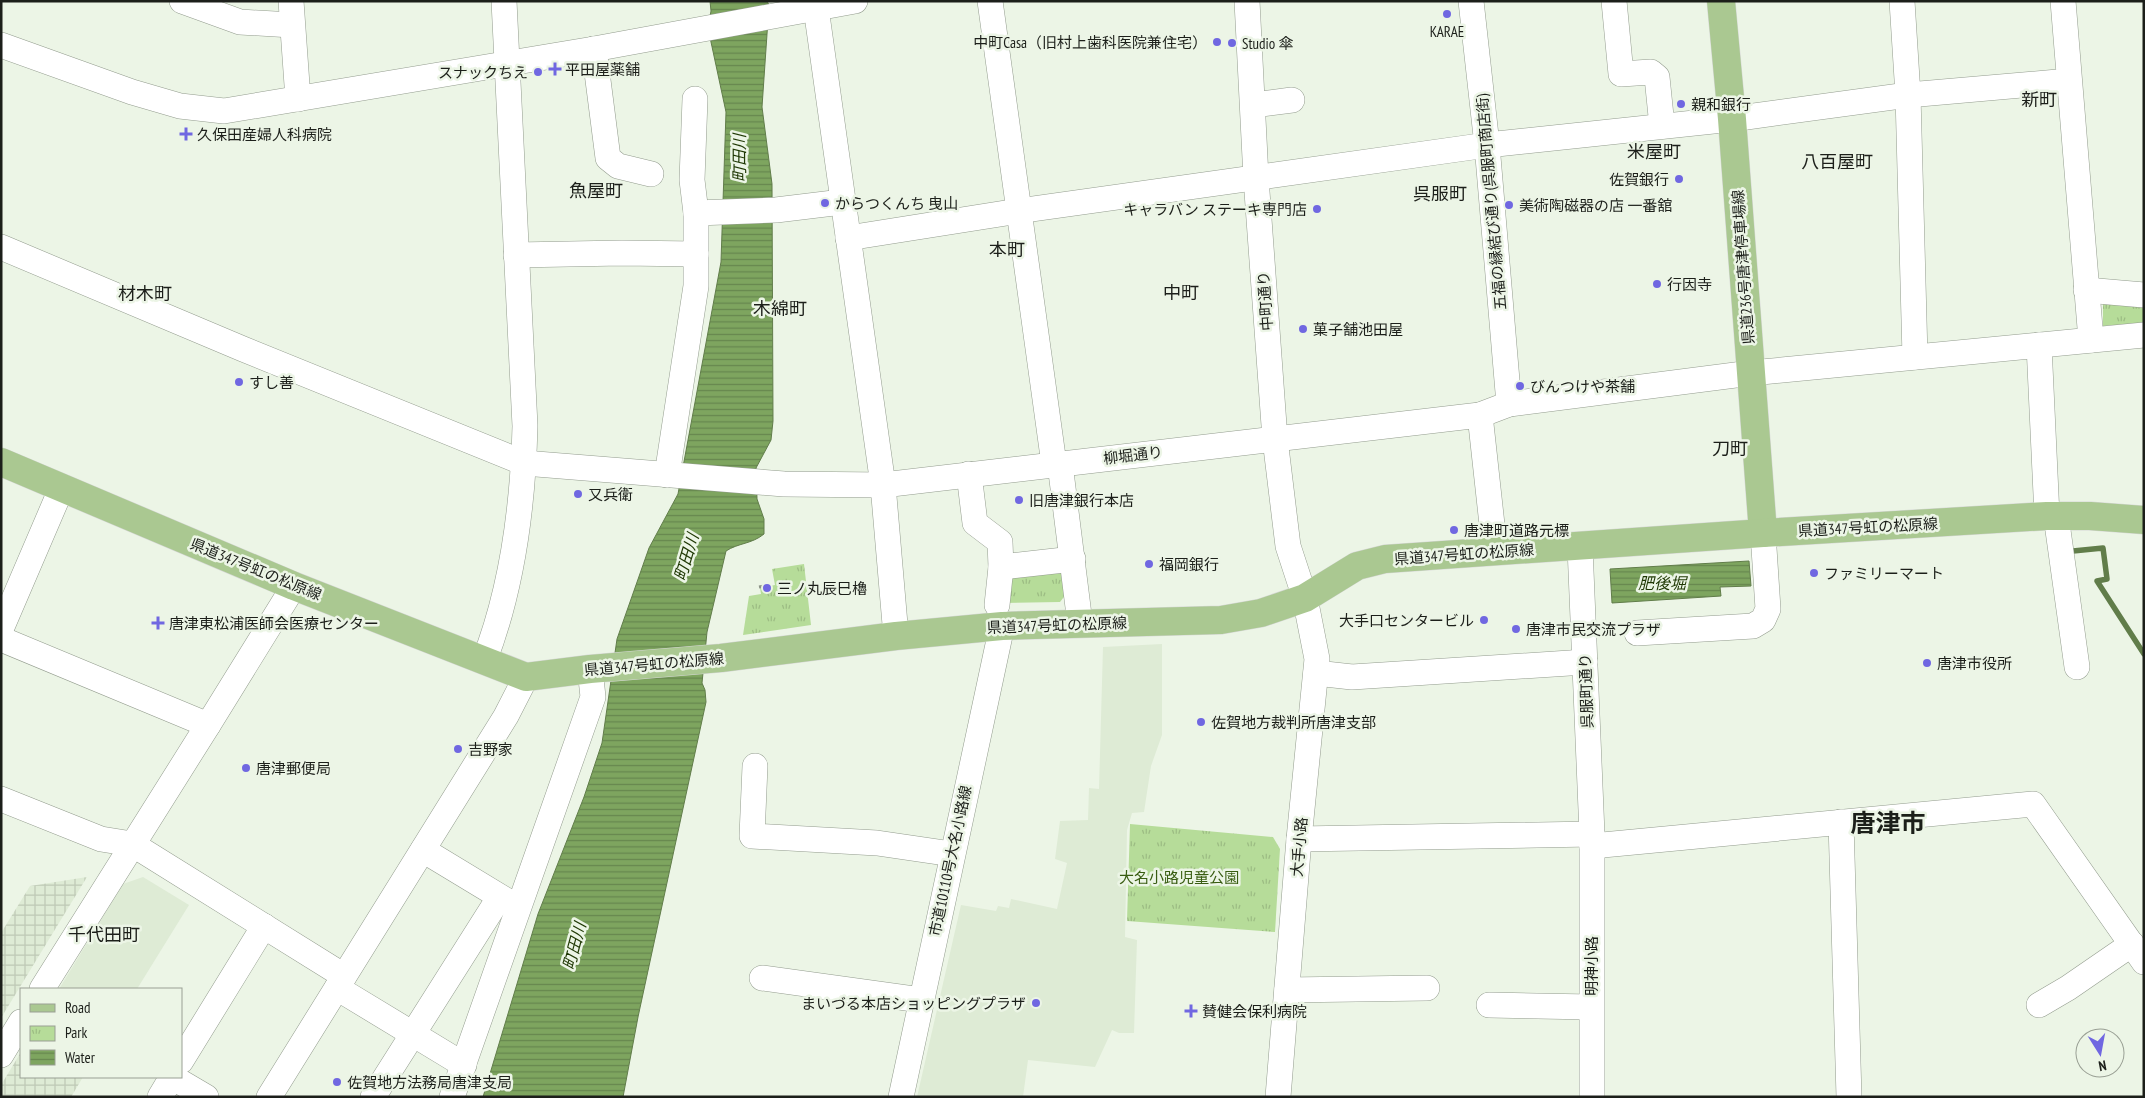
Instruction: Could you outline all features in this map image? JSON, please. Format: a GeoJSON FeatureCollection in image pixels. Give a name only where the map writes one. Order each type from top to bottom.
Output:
{"type":"FeatureCollection","features":[{"type":"Feature","properties":{"kind":"main road","name":"県道236号唐津停車場線"},"geometry":{"type":"LineString","coordinates":[[1721,1],[1732,118],[1763,533]]}},
{"type":"Feature","properties":{"kind":"main road","name":"県道347号虹の松原線"},"geometry":{"type":"LineString","coordinates":[[1,462],[294,586],[526,677],[721,658],[896,636],[999,616],[1080,623],[1221,620],[1261,613],[1305,598],[1356,566],[1385,559],[1763,533],[2052,516],[2090,516],[2144,520]]}},
{"type":"Feature","properties":{"kind":"street"},"geometry":{"type":"LineString","coordinates":[[182,1],[240,22],[292,13],[298,99]]}},
{"type":"Feature","properties":{"kind":"street"},"geometry":{"type":"LineString","coordinates":[[484,661],[500,617],[517,529],[524,463],[524,426],[504,1]]}},
{"type":"Feature","properties":{"kind":"street"},"geometry":{"type":"LineString","coordinates":[[1,45],[132,92],[180,106],[224,111],[507,62],[594,49],[855,1]]}},
{"type":"Feature","properties":{"kind":"street"},"geometry":{"type":"LineString","coordinates":[[990,1],[1018,210],[1073,559],[1080,623]]}},
{"type":"Feature","properties":{"kind":"street","name":"中町通り"},"geometry":{"type":"LineString","coordinates":[[1247,1],[1256,178],[1275,439],[1288,546],[1305,598]]}},
{"type":"Feature","properties":{"kind":"street","name":"五福の縁結び通り(呉服町商店街)"},"geometry":{"type":"LineString","coordinates":[[1471,1],[1487,145],[1509,404]]}},
{"type":"Feature","properties":{"kind":"street"},"geometry":{"type":"LineString","coordinates":[[1614,1],[1621,74],[1651,72],[1657,78],[1662,126]]}},
{"type":"Feature","properties":{"kind":"street"},"geometry":{"type":"LineString","coordinates":[[1902,1],[1908,95],[1915,357]]}},
{"type":"Feature","properties":{"kind":"street"},"geometry":{"type":"LineString","coordinates":[[2063,1],[2091,340]]}},
{"type":"Feature","properties":{"kind":"street"},"geometry":{"type":"LineString","coordinates":[[816,8],[883,485],[896,636]]}},
{"type":"Feature","properties":{"kind":"street"},"geometry":{"type":"LineString","coordinates":[[594,49],[608,158],[618,166],[651,174]]}},
{"type":"Feature","properties":{"kind":"street"},"geometry":{"type":"LineString","coordinates":[[848,238],[1018,210],[1487,145],[1732,118],[1908,95],[2069,80]]}},
{"type":"Feature","properties":{"kind":"street"},"geometry":{"type":"LineString","coordinates":[[667,475],[696,286],[696,213],[692,180],[695,99]]}},
{"type":"Feature","properties":{"kind":"street"},"geometry":{"type":"LineString","coordinates":[[1252,106],[1292,100]]}},
{"type":"Feature","properties":{"kind":"street"},"geometry":{"type":"LineString","coordinates":[[696,213],[776,210],[842,202]]}},
{"type":"Feature","properties":{"kind":"street","name":"柳堀通り"},"geometry":{"type":"LineString","coordinates":[[1,247],[243,349],[524,463],[784,484],[883,485],[1480,415],[1509,404],[1750,373],[2144,335]]}},
{"type":"Feature","properties":{"kind":"street"},"geometry":{"type":"LineString","coordinates":[[516,255],[622,252],[696,254]]}},
{"type":"Feature","properties":{"kind":"street"},"geometry":{"type":"LineString","coordinates":[[2086,290],[2144,295]]}},
{"type":"Feature","properties":{"kind":"street"},"geometry":{"type":"LineString","coordinates":[[2039,345],[2052,516],[2077,667]]}},
{"type":"Feature","properties":{"kind":"street"},"geometry":{"type":"LineString","coordinates":[[1480,415],[1495,552]]}},
{"type":"Feature","properties":{"kind":"street","name":"市道10110号大名小路線"},"geometry":{"type":"LineString","coordinates":[[901,1097],[999,616],[1000,542],[975,523],[969,474]]}},
{"type":"Feature","properties":{"kind":"street"},"geometry":{"type":"LineString","coordinates":[[1,628],[62,487]]}},
{"type":"Feature","properties":{"kind":"street"},"geometry":{"type":"LineString","coordinates":[[1637,633],[1753,626],[1763,620],[1768,609],[1763,533]]}},
{"type":"Feature","properties":{"kind":"street","name":"呉服町通り"},"geometry":{"type":"LineString","coordinates":[[1580,547],[1592,840]]}},
{"type":"Feature","properties":{"kind":"street"},"geometry":{"type":"LineString","coordinates":[[1001,566],[1073,559]]}},
{"type":"Feature","properties":{"kind":"street"},"geometry":{"type":"LineString","coordinates":[[43,988],[294,586]]}},
{"type":"Feature","properties":{"kind":"street","name":"大手小路"},"geometry":{"type":"LineString","coordinates":[[1278,1097],[1299,839],[1317,659],[1305,598]]}},
{"type":"Feature","properties":{"kind":"street"},"geometry":{"type":"LineString","coordinates":[[1,640],[208,725]]}},
{"type":"Feature","properties":{"kind":"street"},"geometry":{"type":"LineString","coordinates":[[1316,674],[1352,677],[1585,662]]}},
{"type":"Feature","properties":{"kind":"street"},"geometry":{"type":"LineString","coordinates":[[452,1097],[464,1065],[508,903],[594,697],[597,669]]}},
{"type":"Feature","properties":{"kind":"street"},"geometry":{"type":"LineString","coordinates":[[269,1097],[506,716],[526,677]]}},
{"type":"Feature","properties":{"kind":"street"},"geometry":{"type":"LineString","coordinates":[[755,766],[752,836],[877,843],[952,854]]}},
{"type":"Feature","properties":{"kind":"street"},"geometry":{"type":"LineString","coordinates":[[1,799],[102,839],[132,844],[264,926],[412,1033],[464,1065]]}},
{"type":"Feature","properties":{"kind":"street"},"geometry":{"type":"LineString","coordinates":[[1299,839],[1592,840],[1841,822],[2033,804],[2138,953],[2068,988],[2040,1005]]}},
{"type":"Feature","properties":{"kind":"street"},"geometry":{"type":"LineString","coordinates":[[1841,822],[1850,1097]]}},
{"type":"Feature","properties":{"kind":"street","name":"明神小路"},"geometry":{"type":"LineString","coordinates":[[1592,840],[1592,1097]]}},
{"type":"Feature","properties":{"kind":"street"},"geometry":{"type":"LineString","coordinates":[[423,850],[508,903]]}},
{"type":"Feature","properties":{"kind":"street"},"geometry":{"type":"LineString","coordinates":[[373,1097],[412,1033],[508,903]]}},
{"type":"Feature","properties":{"kind":"street"},"geometry":{"type":"LineString","coordinates":[[182,1059],[264,926]]}},
{"type":"Feature","properties":{"kind":"street"},"geometry":{"type":"LineString","coordinates":[[762,978],[921,1000]]}},
{"type":"Feature","properties":{"kind":"street"},"geometry":{"type":"LineString","coordinates":[[1287,990],[1427,988]]}},
{"type":"Feature","properties":{"kind":"street"},"geometry":{"type":"LineString","coordinates":[[1489,1005],[1591,1007]]}},
{"type":"Feature","properties":{"kind":"street"},"geometry":{"type":"LineString","coordinates":[[1,1054],[20,1024]]}},
{"type":"Feature","properties":{"kind":"street"},"geometry":{"type":"LineString","coordinates":[[160,1097],[171,1078]]}},
{"type":"Feature","properties":{"kind":"street"},"geometry":{"type":"LineString","coordinates":[[174,1078],[206,1097]]}},
{"type":"Feature","properties":{"kind":"path"},"geometry":{"type":"LineString","coordinates":[[760,588],[770,586]]}},
{"type":"Feature","properties":{"kind":"shaded area"},"geometry":{"type":"Polygon","coordinates":[[[1162,644],[1162,735],[1151,766],[1144,812],[1132,813],[1127,830],[1125,937],[1137,940],[1134,1033],[1119,1033],[1112,1030],[1095,1067],[1028,1060],[1023,1097],[917,1097],[961,905],[996,911],[998,906],[1009,908],[1011,899],[1057,909],[1067,863],[1055,859],[1060,821],[1088,820],[1089,788],[1099,789],[1103,647],[1162,644]]]}},
{"type":"Feature","properties":{"kind":"shaded area"},"geometry":{"type":"Polygon","coordinates":[[[87,877],[1,1018],[1,933],[30,886],[87,877]]]}},
{"type":"Feature","properties":{"kind":"shaded area"},"geometry":{"type":"Polygon","coordinates":[[[143,877],[189,905],[138,988],[60,988],[123,884],[143,877]]]}},
{"type":"Feature","properties":{"kind":"shaded area"},"geometry":{"type":"Polygon","coordinates":[[[20,1054],[20,1078],[82,1078],[71,1097],[1,1097],[1,1085],[20,1054]]]}},
{"type":"Feature","properties":{"kind":"green space"},"geometry":{"type":"Polygon","coordinates":[[[2103,297],[2144,302],[2144,323],[2103,326],[2103,297]]]}},
{"type":"Feature","properties":{"kind":"green space"},"geometry":{"type":"Polygon","coordinates":[[[804,564],[811,625],[743,635],[749,596],[761,594],[760,588],[775,585],[772,569],[804,564]]]}},
{"type":"Feature","properties":{"kind":"green space"},"geometry":{"type":"Polygon","coordinates":[[[1063,565],[1067,593],[1060,602],[1002,603],[1005,572],[1063,565]]]}},
{"type":"Feature","properties":{"kind":"green space","name":"大名小路児童公園"},"geometry":{"type":"Polygon","coordinates":[[[1130,824],[1273,837],[1280,849],[1275,932],[1127,921],[1130,824]]]}},
{"type":"Feature","properties":{"kind":"water","name":"町田川"},"geometry":{"type":"Polygon","coordinates":[[[710,1],[767,1],[769,5],[762,107],[772,184],[773,421],[771,440],[756,468],[757,499],[764,519],[764,534],[755,540],[726,551],[707,632],[702,683],[706,702],[638,1017],[623,1097],[483,1097],[538,914],[584,797],[602,743],[617,639],[649,548],[678,494],[721,262],[726,112],[708,28],[711,11],[710,1]]]}},
{"type":"Feature","properties":{"kind":"water","name":"肥後堀"},"geometry":{"type":"Polygon","coordinates":[[[1749,561],[1751,586],[1720,587],[1721,596],[1612,603],[1610,569],[1749,561]]]}},
{"type":"Feature","properties":{"kind":"waterway"},"geometry":{"type":"LineString","coordinates":[[2073,551],[2103,548],[2107,579],[2097,581],[2144,654]]}},
{"type":"Feature","properties":{"kind":"place","name":"KARAE"},"geometry":{"type":"Point","coordinates":[1447,14]}},
{"type":"Feature","properties":{"kind":"place","name":"中町Casa（旧村上歯科医院兼住宅）"},"geometry":{"type":"Point","coordinates":[1217,42]}},
{"type":"Feature","properties":{"kind":"place","name":"Studio 傘"},"geometry":{"type":"Point","coordinates":[1232,43]}},
{"type":"Feature","properties":{"kind":"place","name":"平田屋薬舗"},"geometry":{"type":"Point","coordinates":[555,69]}},
{"type":"Feature","properties":{"kind":"place","name":"スナックちえ"},"geometry":{"type":"Point","coordinates":[538,72]}},
{"type":"Feature","properties":{"kind":"place","name":"親和銀行"},"geometry":{"type":"Point","coordinates":[1681,104]}},
{"type":"Feature","properties":{"kind":"place","name":"久保田産婦人科病院"},"geometry":{"type":"Point","coordinates":[186,134]}},
{"type":"Feature","properties":{"kind":"place","name":"佐賀銀行"},"geometry":{"type":"Point","coordinates":[1679,179]}},
{"type":"Feature","properties":{"kind":"place","name":"からつくんち 曳山"},"geometry":{"type":"Point","coordinates":[825,203]}},
{"type":"Feature","properties":{"kind":"place","name":"美術陶磁器の店 一番舘"},"geometry":{"type":"Point","coordinates":[1509,205]}},
{"type":"Feature","properties":{"kind":"place","name":"キャラバン ステーキ専門店"},"geometry":{"type":"Point","coordinates":[1317,209]}},
{"type":"Feature","properties":{"kind":"place","name":"行因寺"},"geometry":{"type":"Point","coordinates":[1657,284]}},
{"type":"Feature","properties":{"kind":"place","name":"菓子舗池田屋"},"geometry":{"type":"Point","coordinates":[1303,329]}},
{"type":"Feature","properties":{"kind":"place","name":"すし善"},"geometry":{"type":"Point","coordinates":[239,382]}},
{"type":"Feature","properties":{"kind":"place","name":"びんつけや茶舗"},"geometry":{"type":"Point","coordinates":[1520,386]}},
{"type":"Feature","properties":{"kind":"place","name":"又兵衛"},"geometry":{"type":"Point","coordinates":[578,494]}},
{"type":"Feature","properties":{"kind":"place","name":"旧唐津銀行本店"},"geometry":{"type":"Point","coordinates":[1019,500]}},
{"type":"Feature","properties":{"kind":"place","name":"唐津町道路元標"},"geometry":{"type":"Point","coordinates":[1454,530]}},
{"type":"Feature","properties":{"kind":"place","name":"福岡銀行"},"geometry":{"type":"Point","coordinates":[1149,564]}},
{"type":"Feature","properties":{"kind":"place","name":"ファミリーマート"},"geometry":{"type":"Point","coordinates":[1814,573]}},
{"type":"Feature","properties":{"kind":"place","name":"三ノ丸辰巳櫓"},"geometry":{"type":"Point","coordinates":[767,588]}},
{"type":"Feature","properties":{"kind":"place","name":"大手口センタービル"},"geometry":{"type":"Point","coordinates":[1484,620]}},
{"type":"Feature","properties":{"kind":"place","name":"唐津東松浦医師会医療センター"},"geometry":{"type":"Point","coordinates":[158,623]}},
{"type":"Feature","properties":{"kind":"place","name":"唐津市民交流プラザ"},"geometry":{"type":"Point","coordinates":[1516,629]}},
{"type":"Feature","properties":{"kind":"place","name":"唐津市役所"},"geometry":{"type":"Point","coordinates":[1927,663]}},
{"type":"Feature","properties":{"kind":"place","name":"佐賀地方裁判所唐津支部"},"geometry":{"type":"Point","coordinates":[1201,722]}},
{"type":"Feature","properties":{"kind":"place","name":"吉野家"},"geometry":{"type":"Point","coordinates":[458,749]}},
{"type":"Feature","properties":{"kind":"place","name":"唐津郵便局"},"geometry":{"type":"Point","coordinates":[246,768]}},
{"type":"Feature","properties":{"kind":"place","name":"まいづる本店ショッピングプラザ"},"geometry":{"type":"Point","coordinates":[1036,1003]}},
{"type":"Feature","properties":{"kind":"place","name":"賛健会保利病院"},"geometry":{"type":"Point","coordinates":[1191,1011]}},
{"type":"Feature","properties":{"kind":"place","name":"佐賀地方法務局唐津支局"},"geometry":{"type":"Point","coordinates":[337,1082]}},
{"type":"Feature","properties":{"kind":"district","name":"新町"},"geometry":{"type":"Point","coordinates":[2039,99]}},
{"type":"Feature","properties":{"kind":"district","name":"米屋町"},"geometry":{"type":"Point","coordinates":[1654,151]}},
{"type":"Feature","properties":{"kind":"district","name":"八百屋町"},"geometry":{"type":"Point","coordinates":[1837,161]}},
{"type":"Feature","properties":{"kind":"district","name":"魚屋町"},"geometry":{"type":"Point","coordinates":[596,190]}},
{"type":"Feature","properties":{"kind":"district","name":"呉服町"},"geometry":{"type":"Point","coordinates":[1440,193]}},
{"type":"Feature","properties":{"kind":"district","name":"本町"},"geometry":{"type":"Point","coordinates":[1007,249]}},
{"type":"Feature","properties":{"kind":"district","name":"中町"},"geometry":{"type":"Point","coordinates":[1181,292]}},
{"type":"Feature","properties":{"kind":"district","name":"材木町"},"geometry":{"type":"Point","coordinates":[145,293]}},
{"type":"Feature","properties":{"kind":"district","name":"木綿町"},"geometry":{"type":"Point","coordinates":[780,308]}},
{"type":"Feature","properties":{"kind":"district","name":"刀町"},"geometry":{"type":"Point","coordinates":[1730,448]}},
{"type":"Feature","properties":{"kind":"district","name":"唐津市"},"geometry":{"type":"Point","coordinates":[1888,823]}},
{"type":"Feature","properties":{"kind":"district","name":"千代田町"},"geometry":{"type":"Point","coordinates":[104,934]}}]}
